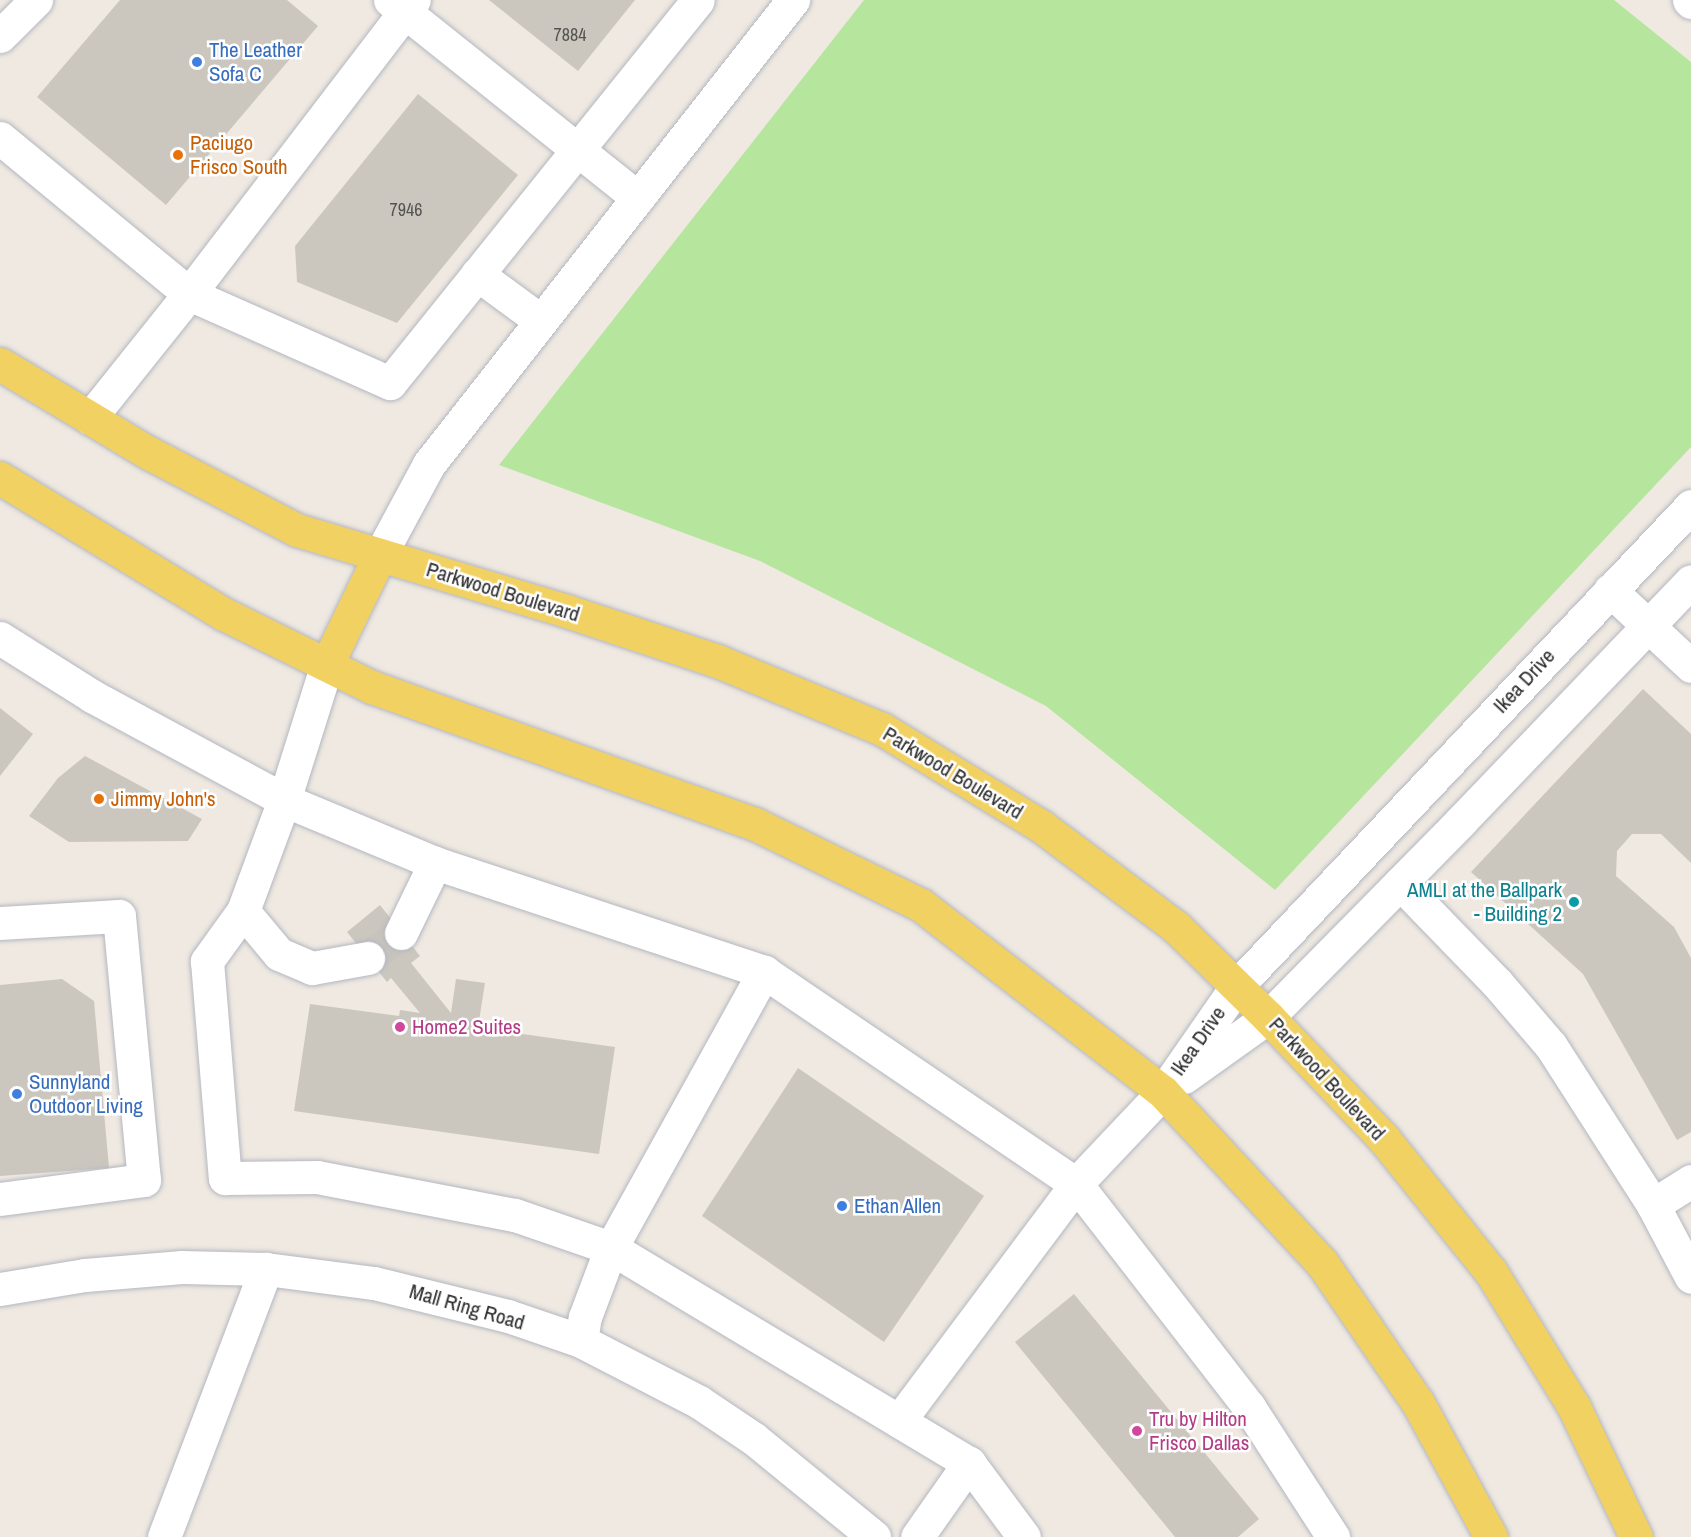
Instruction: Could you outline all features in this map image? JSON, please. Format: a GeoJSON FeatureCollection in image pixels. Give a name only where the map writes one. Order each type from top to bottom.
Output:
{"type":"FeatureCollection","features":[{"type":"Feature","properties":{"kind":"main road","name":"Parkwood Boulevard"},"geometry":{"type":"LineString","coordinates":[[0,364],[149,453],[297,530],[557,608],[720,662],[882,729],[1041,826],[1176,927],[1268,1017],[1384,1139],[1491,1272],[1575,1407],[1636,1537]]}},
{"type":"Feature","properties":{"kind":"main road"},"geometry":{"type":"LineString","coordinates":[[0,478],[224,614],[372,687],[755,824],[921,905],[1163,1092],[1322,1263],[1418,1403],[1491,1537]]}},
{"type":"Feature","properties":{"kind":"main road"},"geometry":{"type":"LineString","coordinates":[[327,664],[380,555]]}},
{"type":"Feature","properties":{"kind":"street"},"geometry":{"type":"LineString","coordinates":[[0,36],[36,0]]}},
{"type":"Feature","properties":{"kind":"street"},"geometry":{"type":"LineString","coordinates":[[0,138],[189,294],[390,383],[698,0]]}},
{"type":"Feature","properties":{"kind":"street"},"geometry":{"type":"LineString","coordinates":[[380,555],[429,464],[793,0]]}},
{"type":"Feature","properties":{"kind":"street"},"geometry":{"type":"LineString","coordinates":[[90,418],[189,294],[403,4],[638,198]]}},
{"type":"Feature","properties":{"kind":"street"},"geometry":{"type":"LineString","coordinates":[[477,274],[541,321]]}},
{"type":"Feature","properties":{"kind":"street","name":"Ikea Drive"},"geometry":{"type":"LineString","coordinates":[[1163,1092],[1236,987],[1691,506]]}},
{"type":"Feature","properties":{"kind":"street","name":"Ikea Drive"},"geometry":{"type":"LineString","coordinates":[[1163,1092],[1268,1017],[1400,884],[1691,581]]}},
{"type":"Feature","properties":{"kind":"street"},"geometry":{"type":"LineString","coordinates":[[1610,590],[1691,666]]}},
{"type":"Feature","properties":{"kind":"street"},"geometry":{"type":"LineString","coordinates":[[0,638],[92,696],[284,800],[435,863],[765,972],[1076,1184],[1249,1407],[1334,1537]]}},
{"type":"Feature","properties":{"kind":"street"},"geometry":{"type":"LineString","coordinates":[[327,664],[284,800],[243,911],[207,961],[225,1178],[317,1177],[515,1215],[611,1248],[969,1463],[1024,1537]]}},
{"type":"Feature","properties":{"kind":"street"},"geometry":{"type":"LineString","coordinates":[[401,933],[435,863]]}},
{"type":"Feature","properties":{"kind":"street"},"geometry":{"type":"LineString","coordinates":[[1400,884],[1497,982],[1551,1046],[1653,1204],[1691,1276]]}},
{"type":"Feature","properties":{"kind":"street"},"geometry":{"type":"LineString","coordinates":[[243,911],[279,954],[312,968],[368,958]]}},
{"type":"Feature","properties":{"kind":"street"},"geometry":{"type":"LineString","coordinates":[[0,923],[119,916],[144,1180],[0,1199]]}},
{"type":"Feature","properties":{"kind":"street"},"geometry":{"type":"LineString","coordinates":[[581,1341],[585,1317],[611,1248],[765,972]]}},
{"type":"Feature","properties":{"kind":"street"},"geometry":{"type":"LineString","coordinates":[[899,1421],[1076,1184],[1163,1092]]}},
{"type":"Feature","properties":{"kind":"street"},"geometry":{"type":"LineString","coordinates":[[1653,1204],[1691,1181]]}},
{"type":"Feature","properties":{"kind":"street","name":"Mall Ring Road"},"geometry":{"type":"LineString","coordinates":[[0,1289],[85,1275],[183,1268],[266,1269],[340,1276],[411,1290],[508,1316],[581,1341],[661,1382],[717,1415],[754,1439],[874,1537]]}},
{"type":"Feature","properties":{"kind":"street"},"geometry":{"type":"LineString","coordinates":[[164,1537],[266,1269]]}},
{"type":"Feature","properties":{"kind":"street"},"geometry":{"type":"LineString","coordinates":[[917,1537],[969,1463]]}},
{"type":"Feature","properties":{"kind":"green space"},"geometry":{"type":"Polygon","coordinates":[[[864,0],[1614,0],[1691,62],[1691,447],[1275,890],[1046,706],[760,561],[499,465],[864,0]]]}},
{"type":"Feature","properties":{"kind":"building"},"geometry":{"type":"Polygon","coordinates":[[[120,0],[287,0],[318,26],[166,205],[37,97],[120,0]]]}},
{"type":"Feature","properties":{"kind":"building"},"geometry":{"type":"Polygon","coordinates":[[[489,0],[635,0],[578,71],[489,0]]]}},
{"type":"Feature","properties":{"kind":"building"},"geometry":{"type":"Polygon","coordinates":[[[418,94],[518,175],[397,323],[297,282],[295,246],[418,94]]]}},
{"type":"Feature","properties":{"kind":"building","name":"AMLI at the Ballpark - Building 2"},"geometry":{"type":"Polygon","coordinates":[[[1643,689],[1691,734],[1691,863],[1661,834],[1632,834],[1617,851],[1616,876],[1674,927],[1691,958],[1691,1132],[1677,1140],[1583,974],[1471,872],[1643,689]]]}},
{"type":"Feature","properties":{"kind":"building"},"geometry":{"type":"Polygon","coordinates":[[[0,708],[33,734],[0,776],[0,708]]]}},
{"type":"Feature","properties":{"kind":"building"},"geometry":{"type":"Polygon","coordinates":[[[85,756],[202,819],[188,841],[69,842],[29,816],[58,778],[85,756]]]}},
{"type":"Feature","properties":{"kind":"building","name":"Home2 Suites"},"geometry":{"type":"Polygon","coordinates":[[[380,905],[420,956],[411,963],[451,1013],[456,979],[485,983],[479,1021],[495,1024],[494,1030],[615,1047],[599,1154],[294,1111],[310,1004],[399,1016],[400,1010],[420,1013],[391,978],[387,982],[347,932],[380,905]]]}},
{"type":"Feature","properties":{"kind":"building"},"geometry":{"type":"Polygon","coordinates":[[[62,979],[94,1001],[109,1168],[0,1176],[0,985],[62,979]]]}},
{"type":"Feature","properties":{"kind":"building","name":"Ethan Allen"},"geometry":{"type":"Polygon","coordinates":[[[798,1068],[984,1196],[884,1342],[702,1216],[798,1068]]]}},
{"type":"Feature","properties":{"kind":"building","name":"Tru by Hilton Frisco Dallas"},"geometry":{"type":"Polygon","coordinates":[[[1074,1294],[1259,1519],[1238,1537],[1175,1537],[1015,1342],[1074,1294]]]}},
{"type":"Feature","properties":{"kind":"tunnel"},"geometry":{"type":"LineString","coordinates":[[368,958],[401,933]]}},
{"type":"Feature","properties":{"kind":"place","name":"The Leather Sofa C"},"geometry":{"type":"Point","coordinates":[197,62]}},
{"type":"Feature","properties":{"kind":"place","name":"Paciugo Frisco South"},"geometry":{"type":"Point","coordinates":[178,155]}},
{"type":"Feature","properties":{"kind":"place","name":"Jimmy John's"},"geometry":{"type":"Point","coordinates":[99,799]}},
{"type":"Feature","properties":{"kind":"place","name":"AMLI at the Ballpark - Building 2"},"geometry":{"type":"Point","coordinates":[1574,902]}},
{"type":"Feature","properties":{"kind":"place","name":"Home2 Suites"},"geometry":{"type":"Point","coordinates":[400,1027]}},
{"type":"Feature","properties":{"kind":"place","name":"Sunnyland Outdoor Living"},"geometry":{"type":"Point","coordinates":[17,1094]}},
{"type":"Feature","properties":{"kind":"place","name":"Ethan Allen"},"geometry":{"type":"Point","coordinates":[842,1206]}},
{"type":"Feature","properties":{"kind":"place","name":"Tru by Hilton Frisco Dallas"},"geometry":{"type":"Point","coordinates":[1137,1431]}}]}
